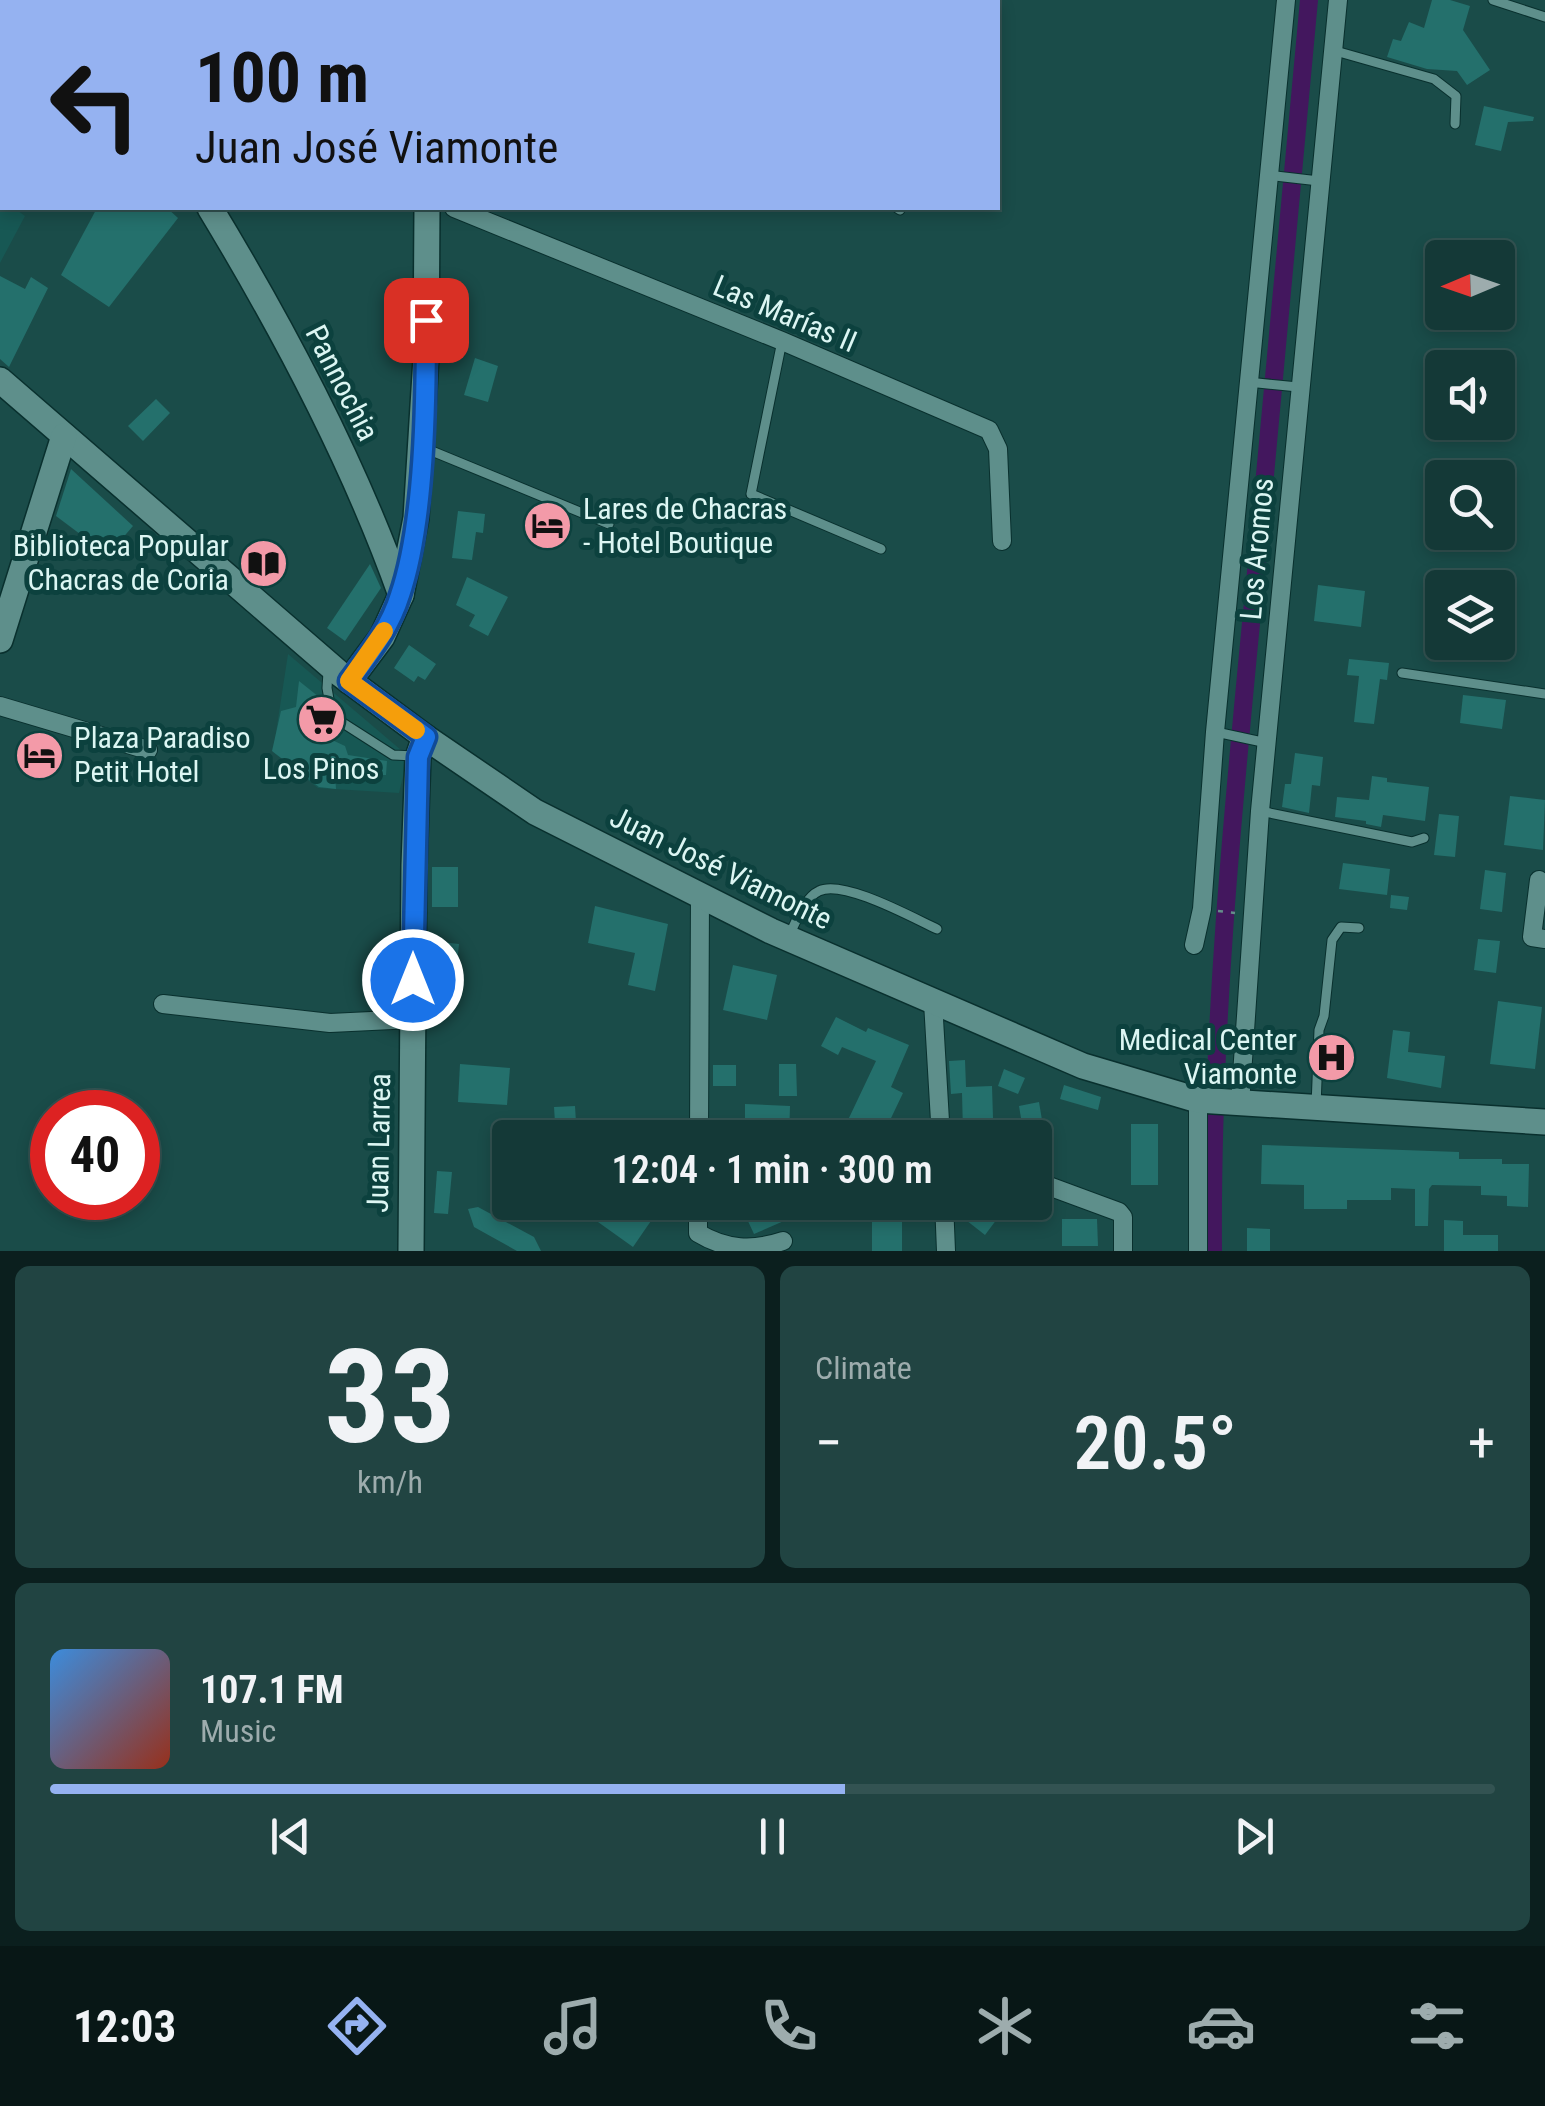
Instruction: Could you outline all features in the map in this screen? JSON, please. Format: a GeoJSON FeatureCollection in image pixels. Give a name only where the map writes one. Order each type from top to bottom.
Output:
{"type":"FeatureCollection","features":[{"type":"Feature","properties":{"kind":"main road","name":"Pannochia"},"geometry":{"type":"LineString","coordinates":[[211,210],[266,302],[328,422],[377,528],[400,595]]}},
{"type":"Feature","properties":{"kind":"main road"},"geometry":{"type":"LineString","coordinates":[[349,681],[382,637],[400,595],[416,518],[426,358],[427,210]]}},
{"type":"Feature","properties":{"kind":"main road","name":"Juan José Viamonte"},"geometry":{"type":"LineString","coordinates":[[0,380],[422,747],[535,812],[788,938],[1084,1066],[1198,1100],[1545,1122]]}},
{"type":"Feature","properties":{"kind":"main road"},"geometry":{"type":"LineString","coordinates":[[0,640],[6,600],[64,436]]}},
{"type":"Feature","properties":{"kind":"main road","name":"Juan Larrea"},"geometry":{"type":"LineString","coordinates":[[416,1248],[413,1019],[422,747]]}},
{"type":"Feature","properties":{"kind":"street","name":"Los Aromos"},"geometry":{"type":"LineString","coordinates":[[1194,945],[1202,909],[1215,732],[1286,0]]}},
{"type":"Feature","properties":{"kind":"street","name":"Los Aromos"},"geometry":{"type":"LineString","coordinates":[[1240,1104],[1260,811],[1338,0]]}},
{"type":"Feature","properties":{"kind":"street","name":"Las Marías II"},"geometry":{"type":"LineString","coordinates":[[459,210],[989,430],[998,448],[1002,542]]}},
{"type":"Feature","properties":{"kind":"street"},"geometry":{"type":"LineString","coordinates":[[0,706],[148,750]]}},
{"type":"Feature","properties":{"kind":"street"},"geometry":{"type":"LineString","coordinates":[[1539,880],[1532,937],[1545,939]]}},
{"type":"Feature","properties":{"kind":"street"},"geometry":{"type":"LineString","coordinates":[[699,1120],[700,895]]}},
{"type":"Feature","properties":{"kind":"street"},"geometry":{"type":"LineString","coordinates":[[933,1002],[940,1120]]}},
{"type":"Feature","properties":{"kind":"street"},"geometry":{"type":"LineString","coordinates":[[163,1004],[330,1023],[413,1019]]}},
{"type":"Feature","properties":{"kind":"street"},"geometry":{"type":"LineString","coordinates":[[1198,1100],[1198,1251]]}},
{"type":"Feature","properties":{"kind":"street"},"geometry":{"type":"LineString","coordinates":[[1052,1187],[1120,1212],[1123,1251]]}},
{"type":"Feature","properties":{"kind":"street"},"geometry":{"type":"LineString","coordinates":[[698,1220],[698,1233],[714,1243],[757,1250],[783,1242]]}},
{"type":"Feature","properties":{"kind":"street"},"geometry":{"type":"LineString","coordinates":[[945,1220],[946,1251]]}},
{"type":"Feature","properties":{"kind":"lane"},"geometry":{"type":"LineString","coordinates":[[1493,0],[1545,16]]}},
{"type":"Feature","properties":{"kind":"lane"},"geometry":{"type":"LineString","coordinates":[[1332,50],[1434,79],[1456,96],[1456,124]]}},
{"type":"Feature","properties":{"kind":"lane"},"geometry":{"type":"LineString","coordinates":[[1267,175],[1319,180]]}},
{"type":"Feature","properties":{"kind":"lane"},"geometry":{"type":"LineString","coordinates":[[782,341],[751,494],[881,549]]}},
{"type":"Feature","properties":{"kind":"lane"},"geometry":{"type":"LineString","coordinates":[[1248,382],[1298,387]]}},
{"type":"Feature","properties":{"kind":"lane"},"geometry":{"type":"LineString","coordinates":[[421,447],[609,524]]}},
{"type":"Feature","properties":{"kind":"lane"},"geometry":{"type":"LineString","coordinates":[[329,664],[327,688],[332,716],[393,755],[422,747]]}},
{"type":"Feature","properties":{"kind":"lane"},"geometry":{"type":"LineString","coordinates":[[1402,672],[1545,694]]}},
{"type":"Feature","properties":{"kind":"lane"},"geometry":{"type":"LineString","coordinates":[[1215,732],[1268,743]]}},
{"type":"Feature","properties":{"kind":"lane"},"geometry":{"type":"LineString","coordinates":[[1260,811],[1412,842],[1424,838]]}},
{"type":"Feature","properties":{"kind":"lane"},"geometry":{"type":"LineString","coordinates":[[788,938],[809,899],[820,890],[836,888],[854,892],[937,929]]}},
{"type":"Feature","properties":{"kind":"lane"},"geometry":{"type":"LineString","coordinates":[[1316,1108],[1319,1030],[1332,940],[1341,927],[1359,928]]}},
{"type":"Feature","properties":{"kind":"path"},"geometry":{"type":"LineString","coordinates":[[1202,909],[1251,915]]}},
{"type":"Feature","properties":{"kind":"shaded area"},"geometry":{"type":"Polygon","coordinates":[[[0,210],[17,210],[25,216],[0,263],[0,210]]]}},
{"type":"Feature","properties":{"kind":"shaded area","name":"Los Pinos"},"geometry":{"type":"Polygon","coordinates":[[[288,654],[408,756],[399,793],[318,788],[273,752],[288,654]]]}},
{"type":"Feature","properties":{"kind":"building"},"geometry":{"type":"Polygon","coordinates":[[[1432,0],[1470,6],[1463,30],[1490,70],[1467,85],[1457,71],[1427,69],[1387,57],[1393,39],[1401,41],[1409,22],[1424,28],[1432,0]]]}},
{"type":"Feature","properties":{"kind":"building"},"geometry":{"type":"Polygon","coordinates":[[[1484,106],[1534,117],[1533,121],[1508,122],[1501,151],[1475,145],[1484,106]]]}},
{"type":"Feature","properties":{"kind":"building"},"geometry":{"type":"Polygon","coordinates":[[[96,210],[169,210],[178,218],[109,307],[61,275],[96,210]]]}},
{"type":"Feature","properties":{"kind":"building"},"geometry":{"type":"Polygon","coordinates":[[[0,276],[25,289],[31,277],[48,288],[9,367],[0,359],[0,276]]]}},
{"type":"Feature","properties":{"kind":"building"},"geometry":{"type":"Polygon","coordinates":[[[475,358],[498,366],[488,402],[464,395],[475,358]]]}},
{"type":"Feature","properties":{"kind":"building"},"geometry":{"type":"Polygon","coordinates":[[[156,399],[170,413],[143,441],[128,426],[156,399]]]}},
{"type":"Feature","properties":{"kind":"building"},"geometry":{"type":"Polygon","coordinates":[[[71,469],[133,526],[108,555],[56,516],[71,469]]]}},
{"type":"Feature","properties":{"kind":"building"},"geometry":{"type":"Polygon","coordinates":[[[458,511],[485,514],[483,533],[476,532],[472,560],[452,558],[458,511]]]}},
{"type":"Feature","properties":{"kind":"building"},"geometry":{"type":"Polygon","coordinates":[[[370,564],[381,588],[345,641],[327,628],[370,564]]]}},
{"type":"Feature","properties":{"kind":"building"},"geometry":{"type":"Polygon","coordinates":[[[467,577],[508,597],[488,636],[469,626],[475,615],[456,605],[467,577]]]}},
{"type":"Feature","properties":{"kind":"building"},"geometry":{"type":"Polygon","coordinates":[[[1318,585],[1365,591],[1361,627],[1314,621],[1318,585]]]}},
{"type":"Feature","properties":{"kind":"building"},"geometry":{"type":"Polygon","coordinates":[[[409,645],[436,664],[425,680],[418,676],[414,682],[394,668],[409,645]]]}},
{"type":"Feature","properties":{"kind":"building"},"geometry":{"type":"Polygon","coordinates":[[[1349,659],[1389,663],[1387,680],[1380,679],[1374,724],[1354,722],[1359,676],[1347,675],[1349,659]]]}},
{"type":"Feature","properties":{"kind":"building"},"geometry":{"type":"Polygon","coordinates":[[[299,681],[319,697],[315,732],[345,746],[348,755],[387,761],[386,775],[335,775],[336,789],[319,787],[272,751],[281,711],[296,707],[299,681]]]}},
{"type":"Feature","properties":{"kind":"building"},"geometry":{"type":"Polygon","coordinates":[[[1463,695],[1506,700],[1502,729],[1460,723],[1463,695]]]}},
{"type":"Feature","properties":{"kind":"building"},"geometry":{"type":"Polygon","coordinates":[[[1295,753],[1323,757],[1320,786],[1312,785],[1309,813],[1282,807],[1285,784],[1291,784],[1295,753]]]}},
{"type":"Feature","properties":{"kind":"building"},"geometry":{"type":"Polygon","coordinates":[[[1372,776],[1387,778],[1387,782],[1429,787],[1425,821],[1383,815],[1381,827],[1335,817],[1337,797],[1369,800],[1372,776]]]}},
{"type":"Feature","properties":{"kind":"building"},"geometry":{"type":"Polygon","coordinates":[[[1510,796],[1545,800],[1543,850],[1504,845],[1510,796]]]}},
{"type":"Feature","properties":{"kind":"building"},"geometry":{"type":"Polygon","coordinates":[[[1439,814],[1459,816],[1455,857],[1434,855],[1439,814]]]}},
{"type":"Feature","properties":{"kind":"building"},"geometry":{"type":"Polygon","coordinates":[[[1343,863],[1390,869],[1387,895],[1339,889],[1343,863]]]}},
{"type":"Feature","properties":{"kind":"building"},"geometry":{"type":"Polygon","coordinates":[[[432,867],[458,867],[458,907],[432,907],[432,867]]]}},
{"type":"Feature","properties":{"kind":"building"},"geometry":{"type":"Polygon","coordinates":[[[1485,870],[1506,873],[1502,912],[1480,909],[1485,870]]]}},
{"type":"Feature","properties":{"kind":"building"},"geometry":{"type":"Polygon","coordinates":[[[1391,895],[1409,897],[1407,910],[1390,908],[1391,895]]]}},
{"type":"Feature","properties":{"kind":"building"},"geometry":{"type":"Polygon","coordinates":[[[595,906],[668,924],[655,991],[628,985],[635,953],[588,943],[595,906]]]}},
{"type":"Feature","properties":{"kind":"building"},"geometry":{"type":"Polygon","coordinates":[[[1478,939],[1500,941],[1496,973],[1474,970],[1478,939]]]}},
{"type":"Feature","properties":{"kind":"building"},"geometry":{"type":"Polygon","coordinates":[[[440,942],[459,944],[455,982],[437,980],[440,942]]]}},
{"type":"Feature","properties":{"kind":"building"},"geometry":{"type":"Polygon","coordinates":[[[733,965],[777,975],[767,1020],[723,1010],[733,965]]]}},
{"type":"Feature","properties":{"kind":"building"},"geometry":{"type":"Polygon","coordinates":[[[1498,1001],[1542,1007],[1535,1069],[1490,1064],[1498,1001]]]}},
{"type":"Feature","properties":{"kind":"building"},"geometry":{"type":"Polygon","coordinates":[[[836,1017],[866,1032],[868,1028],[909,1045],[891,1087],[903,1093],[890,1120],[848,1120],[876,1061],[842,1047],[838,1055],[821,1046],[836,1017]]]}},
{"type":"Feature","properties":{"kind":"building"},"geometry":{"type":"Polygon","coordinates":[[[1393,1030],[1410,1032],[1408,1052],[1445,1056],[1441,1088],[1387,1078],[1393,1030]]]}},
{"type":"Feature","properties":{"kind":"building"},"geometry":{"type":"Polygon","coordinates":[[[965,1060],[966,1087],[992,1086],[993,1118],[1021,1118],[1019,1106],[1039,1102],[1042,1120],[963,1120],[962,1093],[951,1094],[949,1061],[965,1060]]]}},
{"type":"Feature","properties":{"kind":"building"},"geometry":{"type":"Polygon","coordinates":[[[460,1064],[510,1068],[507,1105],[458,1102],[460,1064]]]}},
{"type":"Feature","properties":{"kind":"building"},"geometry":{"type":"Polygon","coordinates":[[[779,1064],[796,1064],[797,1096],[779,1096],[779,1064]]]}},
{"type":"Feature","properties":{"kind":"building"},"geometry":{"type":"Polygon","coordinates":[[[713,1065],[736,1065],[736,1086],[713,1086],[713,1065]]]}},
{"type":"Feature","properties":{"kind":"building"},"geometry":{"type":"Polygon","coordinates":[[[1004,1069],[1025,1078],[1018,1094],[998,1086],[1004,1069]]]}},
{"type":"Feature","properties":{"kind":"building"},"geometry":{"type":"Polygon","coordinates":[[[1064,1085],[1101,1097],[1098,1110],[1060,1099],[1064,1085]]]}},
{"type":"Feature","properties":{"kind":"building"},"geometry":{"type":"Polygon","coordinates":[[[745,1104],[790,1106],[790,1120],[745,1120],[745,1104]]]}},
{"type":"Feature","properties":{"kind":"building"},"geometry":{"type":"Polygon","coordinates":[[[575,1106],[576,1120],[555,1120],[554,1107],[575,1106]]]}},
{"type":"Feature","properties":{"kind":"building"},"geometry":{"type":"Polygon","coordinates":[[[1131,1124],[1158,1124],[1158,1185],[1131,1185],[1131,1124]]]}},
{"type":"Feature","properties":{"kind":"building"},"geometry":{"type":"Polygon","coordinates":[[[1262,1145],[1459,1152],[1459,1159],[1502,1159],[1502,1164],[1529,1164],[1528,1207],[1507,1206],[1507,1196],[1481,1195],[1481,1186],[1432,1185],[1428,1226],[1415,1226],[1415,1189],[1391,1188],[1391,1200],[1347,1200],[1347,1209],[1304,1209],[1304,1185],[1261,1184],[1262,1145]]]}},
{"type":"Feature","properties":{"kind":"building"},"geometry":{"type":"Polygon","coordinates":[[[437,1171],[452,1172],[448,1214],[434,1213],[437,1171]]]}},
{"type":"Feature","properties":{"kind":"building"},"geometry":{"type":"Polygon","coordinates":[[[478,1207],[492,1214],[492,1220],[502,1220],[534,1237],[541,1251],[517,1251],[474,1227],[468,1209],[478,1207]]]}},
{"type":"Feature","properties":{"kind":"building"},"geometry":{"type":"Polygon","coordinates":[[[1062,1219],[1097,1219],[1098,1246],[1062,1246],[1062,1219]]]}},
{"type":"Feature","properties":{"kind":"building"},"geometry":{"type":"Polygon","coordinates":[[[599,1220],[652,1220],[633,1247],[599,1220]]]}},
{"type":"Feature","properties":{"kind":"building"},"geometry":{"type":"Polygon","coordinates":[[[747,1220],[786,1220],[754,1234],[747,1220]]]}},
{"type":"Feature","properties":{"kind":"building"},"geometry":{"type":"Polygon","coordinates":[[[872,1220],[902,1220],[902,1251],[872,1251],[872,1220]]]}},
{"type":"Feature","properties":{"kind":"building"},"geometry":{"type":"Polygon","coordinates":[[[966,1220],[996,1220],[985,1235],[966,1220]]]}},
{"type":"Feature","properties":{"kind":"building"},"geometry":{"type":"Polygon","coordinates":[[[1444,1220],[1463,1221],[1463,1235],[1498,1235],[1498,1251],[1444,1251],[1444,1220]]]}},
{"type":"Feature","properties":{"kind":"building"},"geometry":{"type":"Polygon","coordinates":[[[1247,1228],[1270,1229],[1270,1251],[1247,1251],[1247,1228]]]}},
{"type":"Feature","properties":{"kind":"waterway"},"geometry":{"type":"LineString","coordinates":[[1213,1251],[1216,1081],[1226,911],[1309,0]]}},
{"type":"Feature","properties":{"kind":"slow traffic"},"geometry":{"type":"LineString","coordinates":[[384,631],[349,681],[416,730]]}},
{"type":"Feature","properties":{"kind":"place","name":"Lares de Chacras - Hotel Boutique"},"geometry":{"type":"Point","coordinates":[548,526]}},
{"type":"Feature","properties":{"kind":"place","name":"Biblioteca Popular Chacras de Coria"},"geometry":{"type":"Point","coordinates":[264,563]}},
{"type":"Feature","properties":{"kind":"place","name":"Los Pinos"},"geometry":{"type":"Point","coordinates":[321,720]}},
{"type":"Feature","properties":{"kind":"place","name":"Plaza Paradiso Petit Hotel"},"geometry":{"type":"Point","coordinates":[39,755]}},
{"type":"Feature","properties":{"kind":"place","name":"Medical Center Viamonte"},"geometry":{"type":"Point","coordinates":[1332,1057]}},
{"type":"Feature","properties":{"kind":"route"},"geometry":{"type":"LineString","coordinates":[[413,980],[418,757],[426,737],[349,681],[382,637],[400,595],[416,518],[426,320]]}}]}
